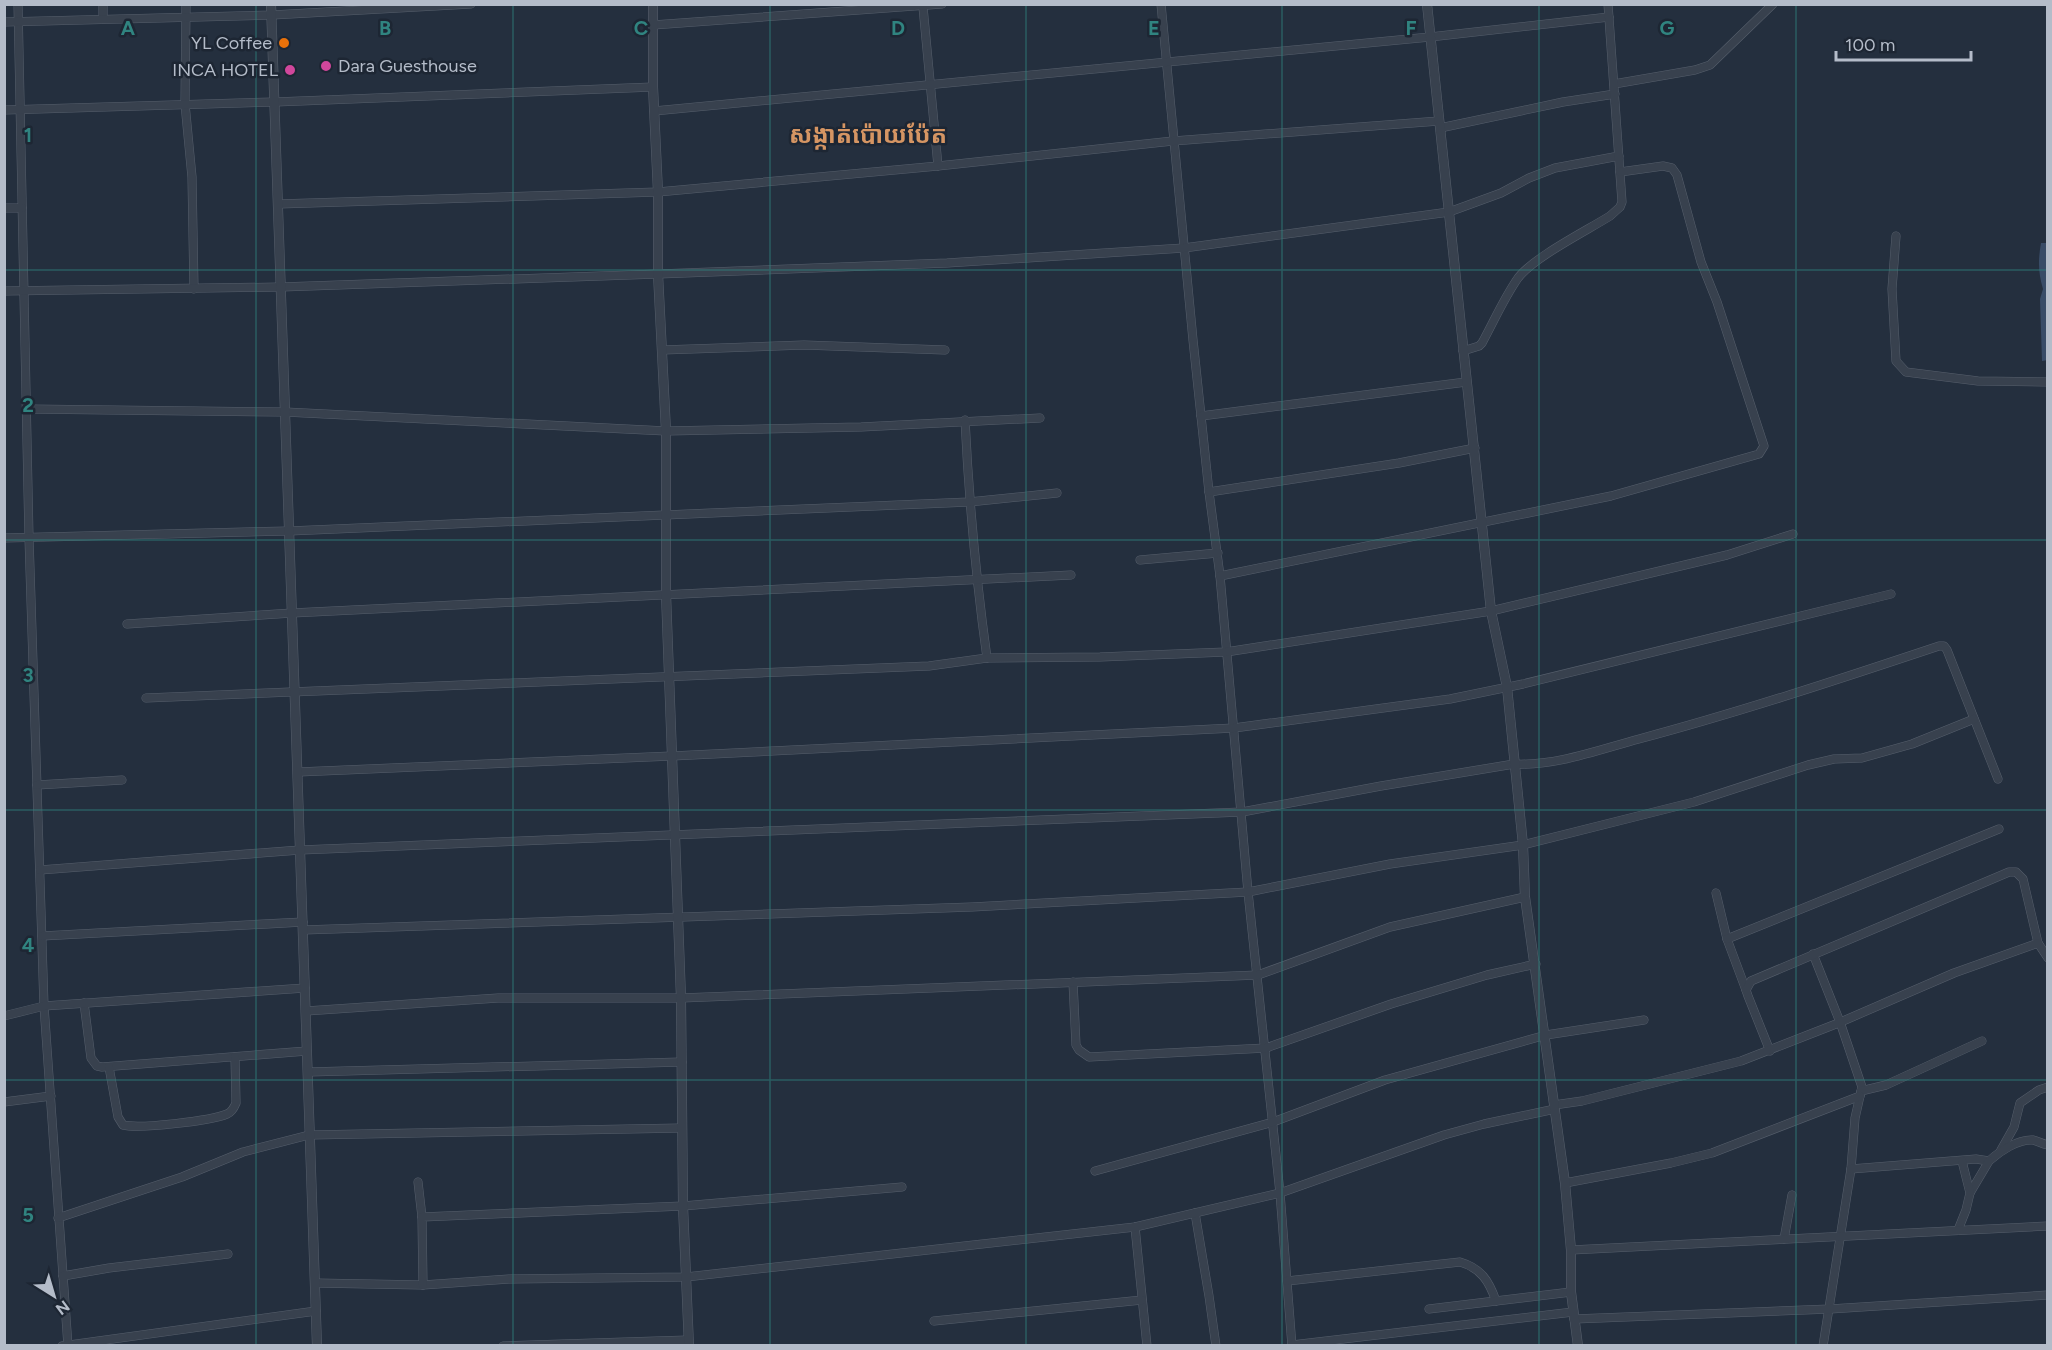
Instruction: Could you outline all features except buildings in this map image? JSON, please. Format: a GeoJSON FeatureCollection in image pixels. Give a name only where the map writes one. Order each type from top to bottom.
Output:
{"type":"FeatureCollection","features":[{"type":"Feature","properties":{"kind":"street"},"geometry":{"type":"LineString","coordinates":[[18,4],[29,538],[44,1006],[66,1345],[316,1311]]}},
{"type":"Feature","properties":{"kind":"street"},"geometry":{"type":"LineString","coordinates":[[103,4],[104,19]]}},
{"type":"Feature","properties":{"kind":"street"},"geometry":{"type":"LineString","coordinates":[[186,4],[185,104],[192,177],[194,289]]}},
{"type":"Feature","properties":{"kind":"street"},"geometry":{"type":"LineString","coordinates":[[4,22],[186,17],[272,10],[471,4]]}},
{"type":"Feature","properties":{"kind":"street"},"geometry":{"type":"LineString","coordinates":[[503,1346],[688,1343],[683,1206],[681,998],[666,594],[666,431],[658,274],[653,4]]}},
{"type":"Feature","properties":{"kind":"street"},"geometry":{"type":"LineString","coordinates":[[653,25],[942,4]]}},
{"type":"Feature","properties":{"kind":"street"},"geometry":{"type":"LineString","coordinates":[[1161,4],[1209,492],[1218,553],[1248,892],[1280,1193],[1292,1345],[1574,1315],[1830,1309],[2048,1294]]}},
{"type":"Feature","properties":{"kind":"street"},"geometry":{"type":"LineString","coordinates":[[1427,4],[1491,611],[1507,687],[1523,845],[1525,897],[1565,1183],[1571,1250],[1571,1292],[1578,1346]]}},
{"type":"Feature","properties":{"kind":"street"},"geometry":{"type":"LineString","coordinates":[[1463,351],[1482,343],[1519,277],[1620,207],[1622,202],[1608,4]]}},
{"type":"Feature","properties":{"kind":"street"},"geometry":{"type":"LineString","coordinates":[[1614,84],[1695,70],[1710,65],[1773,4]]}},
{"type":"Feature","properties":{"kind":"street"},"geometry":{"type":"LineString","coordinates":[[919,6],[938,166]]}},
{"type":"Feature","properties":{"kind":"street"},"geometry":{"type":"LineString","coordinates":[[272,10],[318,1346]]}},
{"type":"Feature","properties":{"kind":"street"},"geometry":{"type":"LineString","coordinates":[[654,111],[1430,37],[1609,17]]}},
{"type":"Feature","properties":{"kind":"street"},"geometry":{"type":"LineString","coordinates":[[4,110],[653,87]]}},
{"type":"Feature","properties":{"kind":"street"},"geometry":{"type":"LineString","coordinates":[[278,204],[658,192],[1173,141],[1439,125],[1615,94]]}},
{"type":"Feature","properties":{"kind":"street"},"geometry":{"type":"LineString","coordinates":[[4,291],[281,287],[658,274],[946,263],[1184,248],[1449,212],[1501,193],[1529,178],[1555,168],[1619,156]]}},
{"type":"Feature","properties":{"kind":"street"},"geometry":{"type":"LineString","coordinates":[[1220,576],[1611,496],[1759,454],[1764,446],[1701,262],[1677,175],[1672,168],[1663,166],[1620,172]]}},
{"type":"Feature","properties":{"kind":"street"},"geometry":{"type":"LineString","coordinates":[[4,208],[22,208]]}},
{"type":"Feature","properties":{"kind":"street"},"geometry":{"type":"LineString","coordinates":[[1896,236],[1892,289],[1896,361],[1900,367],[1906,372],[1978,381],[2048,382]]}},
{"type":"Feature","properties":{"kind":"street"},"geometry":{"type":"LineString","coordinates":[[662,350],[804,345],[945,350]]}},
{"type":"Feature","properties":{"kind":"street"},"geometry":{"type":"LineString","coordinates":[[1202,416],[1466,382]]}},
{"type":"Feature","properties":{"kind":"street"},"geometry":{"type":"LineString","coordinates":[[27,409],[285,412],[666,431],[861,428],[965,420],[1040,418]]}},
{"type":"Feature","properties":{"kind":"street"},"geometry":{"type":"LineString","coordinates":[[965,420],[976,580],[987,658]]}},
{"type":"Feature","properties":{"kind":"street"},"geometry":{"type":"LineString","coordinates":[[1209,492],[1399,463],[1475,448]]}},
{"type":"Feature","properties":{"kind":"street"},"geometry":{"type":"LineString","coordinates":[[4,538],[289,531],[969,502],[1057,493]]}},
{"type":"Feature","properties":{"kind":"street"},"geometry":{"type":"LineString","coordinates":[[146,698],[929,666],[987,658],[1100,657],[1226,652],[1491,611],[1727,555],[1793,534]]}},
{"type":"Feature","properties":{"kind":"street"},"geometry":{"type":"LineString","coordinates":[[1140,560],[1218,553]]}},
{"type":"Feature","properties":{"kind":"street"},"geometry":{"type":"LineString","coordinates":[[127,624],[292,613],[1071,575]]}},
{"type":"Feature","properties":{"kind":"street"},"geometry":{"type":"LineString","coordinates":[[298,772],[1234,728],[1450,699],[1892,594]]}},
{"type":"Feature","properties":{"kind":"street"},"geometry":{"type":"LineString","coordinates":[[40,870],[300,850],[1242,812],[1514,764],[1535,765],[1561,760],[1679,728],[1831,682],[1939,646],[1944,646],[1947,650],[1998,779]]}},
{"type":"Feature","properties":{"kind":"street"},"geometry":{"type":"LineString","coordinates":[[42,936],[303,926],[678,918],[972,907],[1248,892],[1390,864],[1523,845],[1694,802],[1808,765],[1834,759],[1862,758],[1912,744],[1974,719]]}},
{"type":"Feature","properties":{"kind":"street"},"geometry":{"type":"LineString","coordinates":[[37,784],[122,780]]}},
{"type":"Feature","properties":{"kind":"street"},"geometry":{"type":"LineString","coordinates":[[1727,939],[1999,829]]}},
{"type":"Feature","properties":{"kind":"street"},"geometry":{"type":"LineString","coordinates":[[1746,990],[1748,984],[1756,978],[2009,872],[2016,872],[2023,879],[2038,943],[2048,958]]}},
{"type":"Feature","properties":{"kind":"street"},"geometry":{"type":"LineString","coordinates":[[1716,892],[1727,939],[1770,1051]]}},
{"type":"Feature","properties":{"kind":"street"},"geometry":{"type":"LineString","coordinates":[[306,1011],[498,998],[681,998],[1258,975],[1390,927],[1525,897]]}},
{"type":"Feature","properties":{"kind":"street"},"geometry":{"type":"LineString","coordinates":[[315,1283],[423,1285],[509,1279],[686,1277],[1135,1227],[1280,1193],[1444,1135],[1484,1124],[1716,1068],[1770,1051],[1954,973],[2038,943]]}},
{"type":"Feature","properties":{"kind":"street"},"geometry":{"type":"LineString","coordinates":[[1813,954],[1860,1078],[1861,1094],[1855,1118],[1851,1169],[1823,1346]]}},
{"type":"Feature","properties":{"kind":"street"},"geometry":{"type":"LineString","coordinates":[[1073,982],[1076,1045],[1089,1057],[1266,1048],[1390,1004],[1487,975],[1536,964]]}},
{"type":"Feature","properties":{"kind":"street"},"geometry":{"type":"LineString","coordinates":[[4,1016],[44,1006],[305,988]]}},
{"type":"Feature","properties":{"kind":"street"},"geometry":{"type":"LineString","coordinates":[[84,1003],[91,1058],[97,1066],[109,1067],[307,1051]]}},
{"type":"Feature","properties":{"kind":"street"},"geometry":{"type":"LineString","coordinates":[[1095,1171],[1273,1122],[1385,1080],[1546,1035],[1644,1020]]}},
{"type":"Feature","properties":{"kind":"street"},"geometry":{"type":"LineString","coordinates":[[1565,1183],[1712,1153],[1886,1084],[1982,1041]]}},
{"type":"Feature","properties":{"kind":"street"},"geometry":{"type":"LineString","coordinates":[[109,1067],[118,1117],[123,1125],[172,1123],[228,1114],[233,1109],[236,1103],[235,1057]]}},
{"type":"Feature","properties":{"kind":"street"},"geometry":{"type":"LineString","coordinates":[[308,1072],[682,1062]]}},
{"type":"Feature","properties":{"kind":"street"},"geometry":{"type":"LineString","coordinates":[[1958,1230],[1970,1193],[1989,1161],[2001,1150],[2014,1127],[2020,1103],[2039,1090],[2048,1087]]}},
{"type":"Feature","properties":{"kind":"street"},"geometry":{"type":"LineString","coordinates":[[4,1102],[51,1096]]}},
{"type":"Feature","properties":{"kind":"street"},"geometry":{"type":"LineString","coordinates":[[58,1218],[182,1177],[243,1152],[309,1135],[682,1128]]}},
{"type":"Feature","properties":{"kind":"street"},"geometry":{"type":"LineString","coordinates":[[2001,1150],[2033,1140],[2048,1145]]}},
{"type":"Feature","properties":{"kind":"street"},"geometry":{"type":"LineString","coordinates":[[1851,1169],[1976,1159],[1989,1161]]}},
{"type":"Feature","properties":{"kind":"street"},"geometry":{"type":"LineString","coordinates":[[1962,1161],[1970,1193]]}},
{"type":"Feature","properties":{"kind":"street"},"geometry":{"type":"LineString","coordinates":[[418,1182],[422,1217],[423,1285]]}},
{"type":"Feature","properties":{"kind":"street"},"geometry":{"type":"LineString","coordinates":[[422,1217],[683,1206],[902,1187]]}},
{"type":"Feature","properties":{"kind":"street"},"geometry":{"type":"LineString","coordinates":[[1784,1239],[1792,1195]]}},
{"type":"Feature","properties":{"kind":"street"},"geometry":{"type":"LineString","coordinates":[[1195,1213],[1216,1346]]}},
{"type":"Feature","properties":{"kind":"street"},"geometry":{"type":"LineString","coordinates":[[1571,1250],[2048,1226]]}},
{"type":"Feature","properties":{"kind":"street"},"geometry":{"type":"LineString","coordinates":[[1135,1227],[1147,1346]]}},
{"type":"Feature","properties":{"kind":"street"},"geometry":{"type":"LineString","coordinates":[[63,1276],[228,1254]]}},
{"type":"Feature","properties":{"kind":"street"},"geometry":{"type":"LineString","coordinates":[[1287,1281],[1460,1262],[1472,1266],[1486,1279],[1496,1301]]}},
{"type":"Feature","properties":{"kind":"street"},"geometry":{"type":"LineString","coordinates":[[1429,1309],[1571,1292]]}},
{"type":"Feature","properties":{"kind":"street"},"geometry":{"type":"LineString","coordinates":[[934,1321],[1142,1300]]}},
{"type":"Feature","properties":{"kind":"water"},"geometry":{"type":"Polygon","coordinates":[[[2041,243],[2048,243],[2048,360],[2042,361],[2040,299],[2043,289],[2039,266],[2041,243]]]}},
{"type":"Feature","properties":{"kind":"place","name":"YL Coffee"},"geometry":{"type":"Point","coordinates":[284,43]}},
{"type":"Feature","properties":{"kind":"place","name":"Dara Guesthouse"},"geometry":{"type":"Point","coordinates":[326,66]}},
{"type":"Feature","properties":{"kind":"place","name":"INCA HOTEL"},"geometry":{"type":"Point","coordinates":[290,70]}},
{"type":"Feature","properties":{"kind":"district","name":"សង្កាត់ប៉ោយប៉ែត"},"geometry":{"type":"Point","coordinates":[868,135]}}]}
